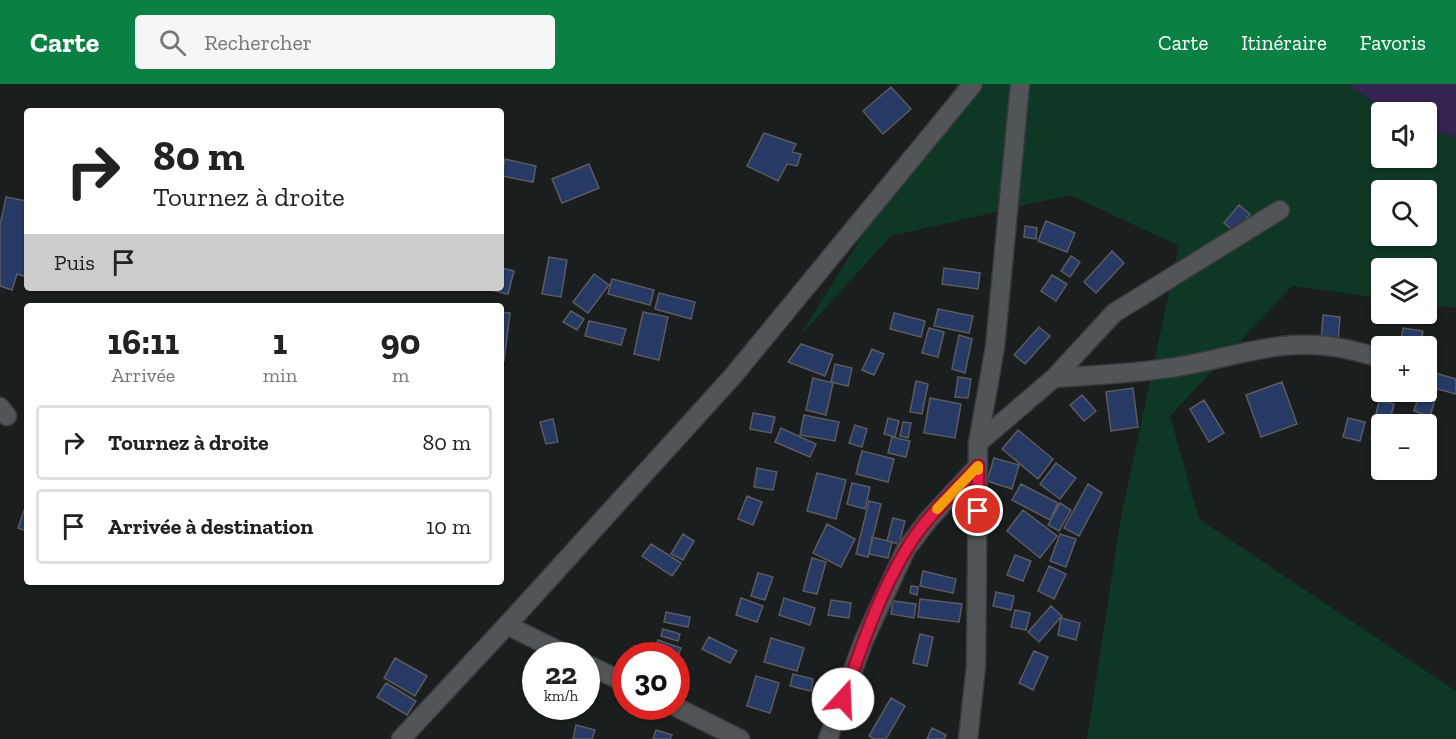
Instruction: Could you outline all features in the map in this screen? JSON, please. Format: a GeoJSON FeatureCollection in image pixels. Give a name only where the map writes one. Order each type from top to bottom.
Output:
{"type":"FeatureCollection","features":[{"type":"Feature","properties":{"kind":"street"},"geometry":{"type":"LineString","coordinates":[[401,739],[733,376],[972,84]]}},
{"type":"Feature","properties":{"kind":"street"},"geometry":{"type":"LineString","coordinates":[[968,739],[976,666],[978,443],[996,347],[1020,84]]}},
{"type":"Feature","properties":{"kind":"street"},"geometry":{"type":"LineString","coordinates":[[978,443],[1054,378],[1114,313],[1280,210]]}},
{"type":"Feature","properties":{"kind":"street"},"geometry":{"type":"LineString","coordinates":[[1054,378],[1168,369],[1284,344],[1333,346],[1371,355]]}},
{"type":"Feature","properties":{"kind":"street"},"geometry":{"type":"LineString","coordinates":[[828,739],[864,640],[906,549],[929,519],[978,466]]}},
{"type":"Feature","properties":{"kind":"street"},"geometry":{"type":"LineString","coordinates":[[507,625],[541,642]]}},
{"type":"Feature","properties":{"kind":"street"},"geometry":{"type":"LineString","coordinates":[[690,714],[740,739]]}},
{"type":"Feature","properties":{"kind":"green space"},"geometry":{"type":"Polygon","coordinates":[[[957,84],[1348,84],[1373,102],[1371,102],[1371,168],[1437,168],[1437,133],[1456,136],[1456,308],[1437,305],[1437,258],[1371,258],[1371,297],[1292,286],[1170,416],[1199,519],[1456,691],[1456,739],[1087,739],[1121,517],[1179,246],[1070,195],[891,236],[799,337],[957,84]]]}},
{"type":"Feature","properties":{"kind":"shaded area"},"geometry":{"type":"Polygon","coordinates":[[[1348,84],[1456,84],[1456,136],[1437,133],[1437,102],[1373,102],[1348,84]]]}},
{"type":"Feature","properties":{"kind":"building"},"geometry":{"type":"Polygon","coordinates":[[[891,87],[911,109],[883,134],[863,111],[891,87]]]}},
{"type":"Feature","properties":{"kind":"building"},"geometry":{"type":"Polygon","coordinates":[[[764,133],[796,144],[792,152],[801,154],[797,166],[787,164],[778,181],[747,166],[764,133]]]}},
{"type":"Feature","properties":{"kind":"building"},"geometry":{"type":"Polygon","coordinates":[[[505,159],[536,166],[533,182],[504,176],[505,159]]]}},
{"type":"Feature","properties":{"kind":"building"},"geometry":{"type":"Polygon","coordinates":[[[589,164],[599,188],[562,203],[552,179],[589,164]]]}},
{"type":"Feature","properties":{"kind":"building"},"geometry":{"type":"Polygon","coordinates":[[[6,197],[24,200],[24,276],[17,274],[12,290],[0,286],[0,225],[6,197]]]}},
{"type":"Feature","properties":{"kind":"building"},"geometry":{"type":"Polygon","coordinates":[[[1239,205],[1250,214],[1235,232],[1224,223],[1239,205]]]}},
{"type":"Feature","properties":{"kind":"building"},"geometry":{"type":"Polygon","coordinates":[[[1046,221],[1075,233],[1067,252],[1038,241],[1046,221]]]}},
{"type":"Feature","properties":{"kind":"building"},"geometry":{"type":"Polygon","coordinates":[[[1025,226],[1037,228],[1036,239],[1024,237],[1025,226]]]}},
{"type":"Feature","properties":{"kind":"building"},"geometry":{"type":"Polygon","coordinates":[[[1112,251],[1124,263],[1096,293],[1084,282],[1112,251]]]}},
{"type":"Feature","properties":{"kind":"building"},"geometry":{"type":"Polygon","coordinates":[[[1071,256],[1080,262],[1070,277],[1061,271],[1071,256]]]}},
{"type":"Feature","properties":{"kind":"building"},"geometry":{"type":"Polygon","coordinates":[[[549,257],[567,260],[561,297],[542,294],[549,257]]]}},
{"type":"Feature","properties":{"kind":"building"},"geometry":{"type":"Polygon","coordinates":[[[944,268],[980,273],[978,289],[942,284],[944,268]]]}},
{"type":"Feature","properties":{"kind":"building"},"geometry":{"type":"Polygon","coordinates":[[[504,269],[514,271],[508,294],[494,291],[504,291],[504,269]]]}},
{"type":"Feature","properties":{"kind":"building"},"geometry":{"type":"Polygon","coordinates":[[[594,274],[609,285],[588,313],[573,302],[594,274]]]}},
{"type":"Feature","properties":{"kind":"building"},"geometry":{"type":"Polygon","coordinates":[[[1052,275],[1067,284],[1056,301],[1041,291],[1052,275]]]}},
{"type":"Feature","properties":{"kind":"building"},"geometry":{"type":"Polygon","coordinates":[[[612,279],[654,290],[650,305],[608,294],[612,279]]]}},
{"type":"Feature","properties":{"kind":"building"},"geometry":{"type":"Polygon","coordinates":[[[659,293],[695,302],[691,319],[655,309],[659,293]]]}},
{"type":"Feature","properties":{"kind":"building"},"geometry":{"type":"Polygon","coordinates":[[[938,309],[973,316],[969,333],[934,326],[938,309]]]}},
{"type":"Feature","properties":{"kind":"building"},"geometry":{"type":"Polygon","coordinates":[[[571,311],[584,319],[577,330],[563,322],[571,311]]]}},
{"type":"Feature","properties":{"kind":"building"},"geometry":{"type":"Polygon","coordinates":[[[504,312],[510,313],[504,361],[504,312]]]}},
{"type":"Feature","properties":{"kind":"building"},"geometry":{"type":"Polygon","coordinates":[[[643,312],[668,317],[659,360],[634,354],[643,312]]]}},
{"type":"Feature","properties":{"kind":"building"},"geometry":{"type":"Polygon","coordinates":[[[894,313],[925,321],[921,337],[890,329],[894,313]]]}},
{"type":"Feature","properties":{"kind":"building"},"geometry":{"type":"Polygon","coordinates":[[[1323,315],[1340,317],[1338,343],[1321,342],[1323,315]]]}},
{"type":"Feature","properties":{"kind":"building"},"geometry":{"type":"Polygon","coordinates":[[[589,321],[626,329],[621,345],[585,336],[589,321]]]}},
{"type":"Feature","properties":{"kind":"building"},"geometry":{"type":"Polygon","coordinates":[[[1039,327],[1050,336],[1025,364],[1014,355],[1039,327]]]}},
{"type":"Feature","properties":{"kind":"building"},"geometry":{"type":"Polygon","coordinates":[[[929,328],[944,332],[938,357],[922,353],[929,328]]]}},
{"type":"Feature","properties":{"kind":"building"},"geometry":{"type":"Polygon","coordinates":[[[1403,328],[1423,331],[1422,336],[1402,336],[1403,328]]]}},
{"type":"Feature","properties":{"kind":"building"},"geometry":{"type":"Polygon","coordinates":[[[959,335],[972,339],[965,373],[952,369],[959,335]]]}},
{"type":"Feature","properties":{"kind":"building"},"geometry":{"type":"Polygon","coordinates":[[[801,344],[833,355],[825,376],[788,362],[801,344]]]}},
{"type":"Feature","properties":{"kind":"building"},"geometry":{"type":"Polygon","coordinates":[[[872,349],[884,354],[874,375],[862,370],[872,349]]]}},
{"type":"Feature","properties":{"kind":"building"},"geometry":{"type":"Polygon","coordinates":[[[835,364],[852,368],[848,386],[831,382],[835,364]]]}},
{"type":"Feature","properties":{"kind":"building"},"geometry":{"type":"Polygon","coordinates":[[[1437,374],[1456,379],[1456,394],[1437,389],[1437,374]]]}},
{"type":"Feature","properties":{"kind":"building"},"geometry":{"type":"Polygon","coordinates":[[[958,377],[971,379],[968,398],[955,397],[958,377]]]}},
{"type":"Feature","properties":{"kind":"building"},"geometry":{"type":"Polygon","coordinates":[[[813,378],[833,383],[826,415],[806,410],[813,378]]]}},
{"type":"Feature","properties":{"kind":"building"},"geometry":{"type":"Polygon","coordinates":[[[916,381],[928,384],[922,414],[910,412],[916,381]]]}},
{"type":"Feature","properties":{"kind":"building"},"geometry":{"type":"Polygon","coordinates":[[[1282,382],[1297,424],[1261,437],[1246,395],[1282,382]]]}},
{"type":"Feature","properties":{"kind":"building"},"geometry":{"type":"Polygon","coordinates":[[[1133,388],[1138,427],[1111,431],[1106,392],[1133,388]]]}},
{"type":"Feature","properties":{"kind":"building"},"geometry":{"type":"Polygon","coordinates":[[[1082,395],[1096,411],[1084,421],[1070,405],[1082,395]]]}},
{"type":"Feature","properties":{"kind":"building"},"geometry":{"type":"Polygon","coordinates":[[[930,398],[961,404],[955,438],[924,433],[930,398]]]}},
{"type":"Feature","properties":{"kind":"building"},"geometry":{"type":"Polygon","coordinates":[[[1204,400],[1224,433],[1209,442],[1190,409],[1204,400]]]}},
{"type":"Feature","properties":{"kind":"building"},"geometry":{"type":"Polygon","coordinates":[[[1379,402],[1394,404],[1392,414],[1376,414],[1379,402]]]}},
{"type":"Feature","properties":{"kind":"building"},"geometry":{"type":"Polygon","coordinates":[[[1417,402],[1434,402],[1431,414],[1414,411],[1417,402]]]}},
{"type":"Feature","properties":{"kind":"building"},"geometry":{"type":"Polygon","coordinates":[[[753,413],[775,417],[771,433],[750,429],[753,413]]]}},
{"type":"Feature","properties":{"kind":"building"},"geometry":{"type":"Polygon","coordinates":[[[804,415],[839,422],[835,441],[800,435],[804,415]]]}},
{"type":"Feature","properties":{"kind":"building"},"geometry":{"type":"Polygon","coordinates":[[[888,418],[899,421],[895,437],[884,434],[888,418]]]}},
{"type":"Feature","properties":{"kind":"building"},"geometry":{"type":"Polygon","coordinates":[[[1348,418],[1365,422],[1360,441],[1343,437],[1348,418]]]}},
{"type":"Feature","properties":{"kind":"building"},"geometry":{"type":"Polygon","coordinates":[[[553,419],[558,442],[546,444],[540,422],[553,419]]]}},
{"type":"Feature","properties":{"kind":"building"},"geometry":{"type":"Polygon","coordinates":[[[903,422],[911,423],[908,438],[900,436],[903,422]]]}},
{"type":"Feature","properties":{"kind":"building"},"geometry":{"type":"Polygon","coordinates":[[[855,425],[867,429],[862,447],[849,443],[855,425]]]}},
{"type":"Feature","properties":{"kind":"building"},"geometry":{"type":"Polygon","coordinates":[[[781,428],[816,444],[810,457],[775,442],[781,428]]]}},
{"type":"Feature","properties":{"kind":"building"},"geometry":{"type":"Polygon","coordinates":[[[1018,430],[1053,459],[1038,479],[1002,449],[1018,430]]]}},
{"type":"Feature","properties":{"kind":"building"},"geometry":{"type":"Polygon","coordinates":[[[892,437],[910,441],[906,457],[888,453],[892,437]]]}},
{"type":"Feature","properties":{"kind":"building"},"geometry":{"type":"Polygon","coordinates":[[[862,451],[894,459],[888,482],[856,474],[862,451]]]}},
{"type":"Feature","properties":{"kind":"building"},"geometry":{"type":"Polygon","coordinates":[[[994,458],[1019,465],[1012,489],[987,481],[994,458]]]}},
{"type":"Feature","properties":{"kind":"building"},"geometry":{"type":"Polygon","coordinates":[[[1056,463],[1076,478],[1060,499],[1040,484],[1056,463]]]}},
{"type":"Feature","properties":{"kind":"building"},"geometry":{"type":"Polygon","coordinates":[[[757,468],[777,472],[773,490],[754,487],[757,468]]]}},
{"type":"Feature","properties":{"kind":"building"},"geometry":{"type":"Polygon","coordinates":[[[817,473],[846,480],[836,519],[807,511],[817,473]]]}},
{"type":"Feature","properties":{"kind":"building"},"geometry":{"type":"Polygon","coordinates":[[[852,483],[870,487],[865,509],[847,504],[852,483]]]}},
{"type":"Feature","properties":{"kind":"building"},"geometry":{"type":"Polygon","coordinates":[[[1021,484],[1058,503],[1050,520],[1012,500],[1021,484]]]}},
{"type":"Feature","properties":{"kind":"building"},"geometry":{"type":"Polygon","coordinates":[[[1088,484],[1102,493],[1079,536],[1064,528],[1088,484]]]}},
{"type":"Feature","properties":{"kind":"building"},"geometry":{"type":"Polygon","coordinates":[[[747,496],[762,502],[753,525],[738,519],[747,496]]]}},
{"type":"Feature","properties":{"kind":"building"},"geometry":{"type":"Polygon","coordinates":[[[869,501],[881,504],[868,557],[856,554],[869,501]]]}},
{"type":"Feature","properties":{"kind":"building"},"geometry":{"type":"Polygon","coordinates":[[[1060,503],[1071,510],[1059,531],[1048,525],[1060,503]]]}},
{"type":"Feature","properties":{"kind":"building"},"geometry":{"type":"Polygon","coordinates":[[[1023,510],[1057,536],[1040,558],[1007,531],[1023,510]]]}},
{"type":"Feature","properties":{"kind":"building"},"geometry":{"type":"Polygon","coordinates":[[[24,511],[24,530],[18,528],[24,511]]]}},
{"type":"Feature","properties":{"kind":"building"},"geometry":{"type":"Polygon","coordinates":[[[893,518],[905,521],[899,544],[887,541],[893,518]]]}},
{"type":"Feature","properties":{"kind":"building"},"geometry":{"type":"Polygon","coordinates":[[[827,524],[855,539],[841,567],[813,553],[827,524]]]}},
{"type":"Feature","properties":{"kind":"building"},"geometry":{"type":"Polygon","coordinates":[[[683,534],[694,541],[683,560],[671,554],[683,534]]]}},
{"type":"Feature","properties":{"kind":"building"},"geometry":{"type":"Polygon","coordinates":[[[1060,534],[1076,539],[1066,567],[1050,561],[1060,534]]]}},
{"type":"Feature","properties":{"kind":"building"},"geometry":{"type":"Polygon","coordinates":[[[872,537],[892,542],[888,558],[869,554],[872,537]]]}},
{"type":"Feature","properties":{"kind":"building"},"geometry":{"type":"Polygon","coordinates":[[[651,544],[681,563],[672,576],[642,556],[651,544]]]}},
{"type":"Feature","properties":{"kind":"building"},"geometry":{"type":"Polygon","coordinates":[[[1015,555],[1031,561],[1023,581],[1007,575],[1015,555]]]}},
{"type":"Feature","properties":{"kind":"building"},"geometry":{"type":"Polygon","coordinates":[[[812,558],[826,562],[817,594],[803,591],[812,558]]]}},
{"type":"Feature","properties":{"kind":"building"},"geometry":{"type":"Polygon","coordinates":[[[1049,566],[1066,574],[1054,599],[1038,591],[1049,566]]]}},
{"type":"Feature","properties":{"kind":"building"},"geometry":{"type":"Polygon","coordinates":[[[923,571],[956,579],[953,593],[920,586],[923,571]]]}},
{"type":"Feature","properties":{"kind":"building"},"geometry":{"type":"Polygon","coordinates":[[[758,573],[773,577],[765,600],[751,596],[758,573]]]}},
{"type":"Feature","properties":{"kind":"building"},"geometry":{"type":"Polygon","coordinates":[[[911,586],[918,587],[917,595],[910,593],[911,586]]]}},
{"type":"Feature","properties":{"kind":"building"},"geometry":{"type":"Polygon","coordinates":[[[996,592],[1014,596],[1011,610],[993,606],[996,592]]]}},
{"type":"Feature","properties":{"kind":"building"},"geometry":{"type":"Polygon","coordinates":[[[741,598],[763,606],[757,622],[736,615],[741,598]]]}},
{"type":"Feature","properties":{"kind":"building"},"geometry":{"type":"Polygon","coordinates":[[[784,598],[815,608],[810,625],[779,615],[784,598]]]}},
{"type":"Feature","properties":{"kind":"building"},"geometry":{"type":"Polygon","coordinates":[[[920,599],[962,604],[959,622],[918,617],[920,599]]]}},
{"type":"Feature","properties":{"kind":"building"},"geometry":{"type":"Polygon","coordinates":[[[831,600],[851,603],[849,618],[828,615],[831,600]]]}},
{"type":"Feature","properties":{"kind":"building"},"geometry":{"type":"Polygon","coordinates":[[[893,601],[916,604],[914,618],[891,614],[893,601]]]}},
{"type":"Feature","properties":{"kind":"building"},"geometry":{"type":"Polygon","coordinates":[[[1051,606],[1062,616],[1039,642],[1028,632],[1051,606]]]}},
{"type":"Feature","properties":{"kind":"building"},"geometry":{"type":"Polygon","coordinates":[[[1015,610],[1030,613],[1026,630],[1011,627],[1015,610]]]}},
{"type":"Feature","properties":{"kind":"building"},"geometry":{"type":"Polygon","coordinates":[[[666,612],[690,617],[688,627],[664,622],[666,612]]]}},
{"type":"Feature","properties":{"kind":"building"},"geometry":{"type":"Polygon","coordinates":[[[1061,618],[1080,623],[1076,640],[1058,635],[1061,618]]]}},
{"type":"Feature","properties":{"kind":"building"},"geometry":{"type":"Polygon","coordinates":[[[663,629],[680,634],[678,641],[661,636],[663,629]]]}},
{"type":"Feature","properties":{"kind":"building"},"geometry":{"type":"Polygon","coordinates":[[[920,634],[933,637],[927,666],[913,663],[920,634]]]}},
{"type":"Feature","properties":{"kind":"building"},"geometry":{"type":"Polygon","coordinates":[[[709,637],[737,651],[730,663],[702,649],[709,637]]]}},
{"type":"Feature","properties":{"kind":"building"},"geometry":{"type":"Polygon","coordinates":[[[771,638],[804,648],[797,671],[764,662],[771,638]]]}},
{"type":"Feature","properties":{"kind":"building"},"geometry":{"type":"Polygon","coordinates":[[[1034,651],[1048,657],[1033,690],[1019,683],[1034,651]]]}},
{"type":"Feature","properties":{"kind":"building"},"geometry":{"type":"Polygon","coordinates":[[[395,658],[427,676],[415,696],[384,678],[395,658]]]}},
{"type":"Feature","properties":{"kind":"building"},"geometry":{"type":"Polygon","coordinates":[[[793,674],[813,679],[811,691],[790,686],[793,674]]]}},
{"type":"Feature","properties":{"kind":"building"},"geometry":{"type":"Polygon","coordinates":[[[756,676],[779,683],[770,713],[747,706],[756,676]]]}},
{"type":"Feature","properties":{"kind":"building"},"geometry":{"type":"Polygon","coordinates":[[[386,683],[416,701],[407,715],[377,697],[386,683]]]}},
{"type":"Feature","properties":{"kind":"building"},"geometry":{"type":"Polygon","coordinates":[[[891,698],[905,706],[886,739],[874,739],[869,736],[891,698]]]}},
{"type":"Feature","properties":{"kind":"building"},"geometry":{"type":"Polygon","coordinates":[[[576,725],[595,730],[592,739],[573,739],[576,725]]]}},
{"type":"Feature","properties":{"kind":"building"},"geometry":{"type":"Polygon","coordinates":[[[932,728],[946,735],[944,739],[927,739],[932,728]]]}},
{"type":"Feature","properties":{"kind":"building"},"geometry":{"type":"Polygon","coordinates":[[[656,730],[672,735],[670,739],[653,739],[656,730]]]}},
{"type":"Feature","properties":{"kind":"slow traffic"},"geometry":{"type":"LineString","coordinates":[[937,509],[978,466],[978,470]]}},
{"type":"Feature","properties":{"kind":"route"},"geometry":{"type":"LineString","coordinates":[[843,699],[864,640],[906,549],[929,519],[978,466],[978,511]]}}]}
